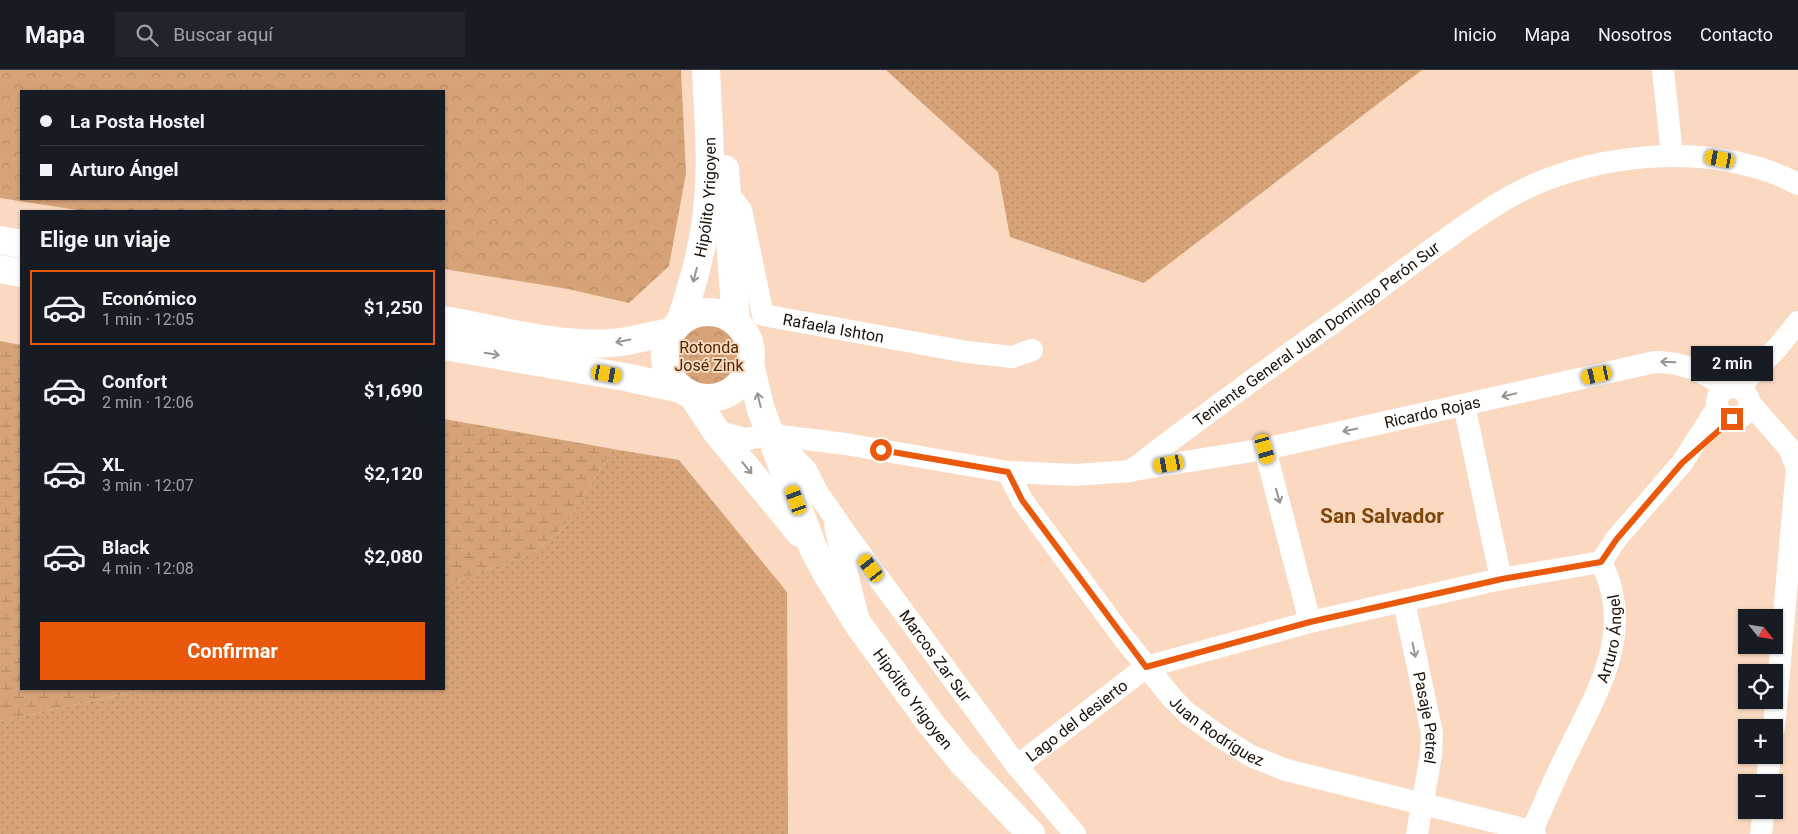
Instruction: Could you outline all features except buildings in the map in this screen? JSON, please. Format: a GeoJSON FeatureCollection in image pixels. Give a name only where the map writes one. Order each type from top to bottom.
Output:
{"type":"FeatureCollection","features":[{"type":"Feature","properties":{"kind":"main road","name":"Hipólito Yrigoyen"},"geometry":{"type":"LineString","coordinates":[[676,327],[697,268],[708,200],[710,161],[706,70]]}},
{"type":"Feature","properties":{"kind":"main road","name":"Hipólito Yrigoyen"},"geometry":{"type":"LineString","coordinates":[[721,70],[726,192],[747,322]]}},
{"type":"Feature","properties":{"kind":"main road"},"geometry":{"type":"LineString","coordinates":[[0,240],[20,244]]}},
{"type":"Feature","properties":{"kind":"main road"},"geometry":{"type":"LineString","coordinates":[[0,269],[20,273]]}},
{"type":"Feature","properties":{"kind":"main road"},"geometry":{"type":"LineString","coordinates":[[445,346],[625,377],[708,399],[722,396],[735,389],[745,378],[750,364],[747,322],[708,312],[690,315],[676,327],[666,344],[664,356],[672,380],[687,393]]}},
{"type":"Feature","properties":{"kind":"main road"},"geometry":{"type":"LineString","coordinates":[[445,320],[588,344],[613,343],[676,327]]}},
{"type":"Feature","properties":{"kind":"main road","name":"Hipólito Yrigoyen"},"geometry":{"type":"LineString","coordinates":[[750,364],[761,410],[814,550]]}},
{"type":"Feature","properties":{"kind":"main road","name":"Hipólito Yrigoyen"},"geometry":{"type":"LineString","coordinates":[[687,393],[814,550],[860,627],[956,754],[1031,834]]}},
{"type":"Feature","properties":{"kind":"street"},"geometry":{"type":"LineString","coordinates":[[1663,70],[1672,155]]}},
{"type":"Feature","properties":{"kind":"street","name":"Teniente General Juan Domingo Perón Sur"},"geometry":{"type":"LineString","coordinates":[[1131,471],[1170,440],[1500,202],[1544,181],[1594,165],[1672,155],[1707,156],[1748,164],[1798,184]]}},
{"type":"Feature","properties":{"kind":"street","name":"Rafaela Ishton"},"geometry":{"type":"LineString","coordinates":[[747,322],[1012,357],[1032,350]]}},
{"type":"Feature","properties":{"kind":"street"},"geometry":{"type":"LineString","coordinates":[[1601,562],[1616,540],[1735,403],[1798,322]]}},
{"type":"Feature","properties":{"kind":"street","name":"Ricardo Rojas"},"geometry":{"type":"LineString","coordinates":[[1131,471],[1265,449],[1655,362],[1674,362],[1698,370],[1789,448],[1797,468],[1775,719]]}},
{"type":"Feature","properties":{"kind":"street"},"geometry":{"type":"LineString","coordinates":[[1464,405],[1502,579]]}},
{"type":"Feature","properties":{"kind":"street"},"geometry":{"type":"LineString","coordinates":[[716,430],[746,439],[772,435],[827,442],[1008,472],[1075,475],[1131,471]]}},
{"type":"Feature","properties":{"kind":"street","name":"Marcos Zar Sur"},"geometry":{"type":"LineString","coordinates":[[772,435],[806,470],[833,516],[1017,766],[1075,834]]}},
{"type":"Feature","properties":{"kind":"street"},"geometry":{"type":"LineString","coordinates":[[806,470],[810,456],[827,442]]}},
{"type":"Feature","properties":{"kind":"street"},"geometry":{"type":"LineString","coordinates":[[1265,449],[1310,622]]}},
{"type":"Feature","properties":{"kind":"street","name":"Juan Rodríguez"},"geometry":{"type":"LineString","coordinates":[[1008,472],[1022,500],[1146,667],[1187,713],[1250,756],[1286,770],[1533,832]]}},
{"type":"Feature","properties":{"kind":"street"},"geometry":{"type":"LineString","coordinates":[[833,516],[860,627]]}},
{"type":"Feature","properties":{"kind":"street","name":"Lago del desierto"},"geometry":{"type":"LineString","coordinates":[[1017,766],[1146,667],[1310,622],[1502,579],[1601,562]]}},
{"type":"Feature","properties":{"kind":"street","name":"Arturo Ángel"},"geometry":{"type":"LineString","coordinates":[[1533,832],[1611,659],[1616,605],[1610,580],[1601,562]]}},
{"type":"Feature","properties":{"kind":"street","name":"Pasaje Petrel"},"geometry":{"type":"LineString","coordinates":[[1404,602],[1432,733],[1417,834]]}},
{"type":"Feature","properties":{"kind":"street"},"geometry":{"type":"LineString","coordinates":[[1761,834],[1763,819]]}},
{"type":"Feature","properties":{"kind":"green space"},"geometry":{"type":"Polygon","coordinates":[[[0,70],[681,70],[686,173],[669,266],[629,303],[568,289],[445,269],[445,210],[78,210],[0,198],[0,70]]]}},
{"type":"Feature","properties":{"kind":"green space"},"geometry":{"type":"Polygon","coordinates":[[[886,70],[1422,70],[1144,283],[1010,237],[998,172],[886,70]]]}},
{"type":"Feature","properties":{"kind":"green space","name":"Rotonda José Zink"},"geometry":{"type":"Polygon","coordinates":[[[709,323],[722,325],[737,338],[740,343],[742,356],[740,369],[727,384],[722,387],[709,389],[696,387],[681,374],[678,369],[676,356],[678,343],[691,328],[696,325],[709,323]]]}},
{"type":"Feature","properties":{"kind":"green space"},"geometry":{"type":"Polygon","coordinates":[[[0,341],[20,345],[20,690],[142,690],[0,721],[0,341]]]}},
{"type":"Feature","properties":{"kind":"green space"},"geometry":{"type":"Polygon","coordinates":[[[445,419],[613,449],[563,528],[534,552],[445,586],[445,419]]]}},
{"type":"Feature","properties":{"kind":"green space"},"geometry":{"type":"Polygon","coordinates":[[[613,449],[679,460],[787,592],[788,834],[0,834],[0,721],[142,690],[445,690],[445,586],[534,552],[563,528],[613,449]]]}},
{"type":"Feature","properties":{"kind":"district","name":"San Salvador"},"geometry":{"type":"Point","coordinates":[1382,516]}},
{"type":"Feature","properties":{"kind":"route"},"geometry":{"type":"LineString","coordinates":[[881,450],[1008,472],[1022,500],[1146,667],[1310,622],[1502,579],[1601,562],[1616,540],[1682,463],[1732,419]]}}]}
